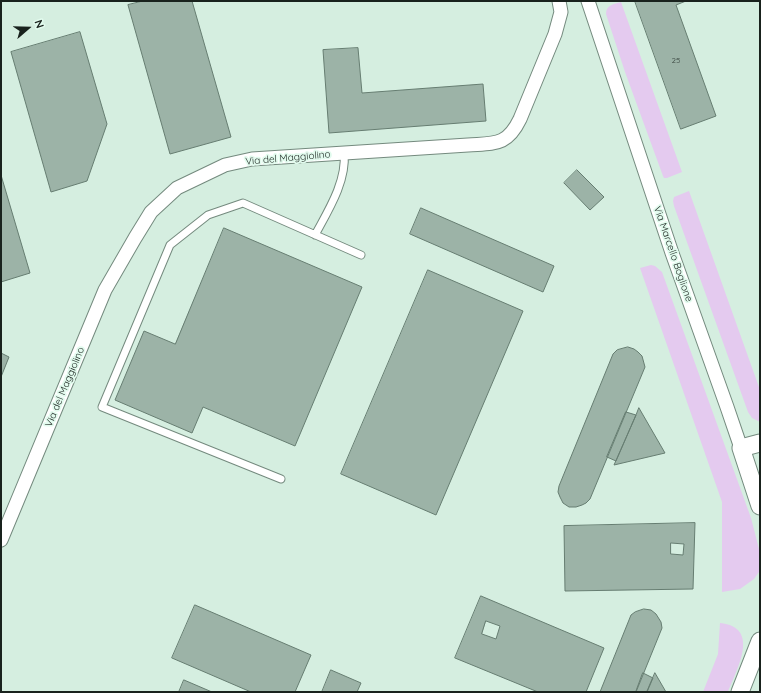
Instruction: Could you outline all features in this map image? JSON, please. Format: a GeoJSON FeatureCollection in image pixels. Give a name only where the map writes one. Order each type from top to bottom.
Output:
{"type":"FeatureCollection","features":[{"type":"Feature","properties":{"kind":"street","name":"Via del Maggiolino"},"geometry":{"type":"LineString","coordinates":[[1,540],[105,290],[134,238],[151,212],[177,188],[225,165],[252,159],[468,146],[499,142],[514,129],[520,118],[555,34],[560,12],[559,1]]}},
{"type":"Feature","properties":{"kind":"street","name":"Via Marcello Boglione"},"geometry":{"type":"LineString","coordinates":[[588,1],[672,253],[727,407],[760,506]]}},
{"type":"Feature","properties":{"kind":"street"},"geometry":{"type":"LineString","coordinates":[[741,448],[760,443]]}},
{"type":"Feature","properties":{"kind":"street"},"geometry":{"type":"LineString","coordinates":[[740,692],[760,641]]}},
{"type":"Feature","properties":{"kind":"lane"},"geometry":{"type":"LineString","coordinates":[[315,235],[333,202],[345,164],[344,153]]}},
{"type":"Feature","properties":{"kind":"lane"},"geometry":{"type":"LineString","coordinates":[[282,479],[102,407],[170,245],[208,215],[242,203],[362,255]]}},
{"type":"Feature","properties":{"kind":"shaded area"},"geometry":{"type":"Polygon","coordinates":[[[621,2],[682,172],[667,178],[664,178],[663,176],[625,72],[606,14],[609,7],[613,4],[621,2]]]}},
{"type":"Feature","properties":{"kind":"shaded area"},"geometry":{"type":"Polygon","coordinates":[[[689,191],[760,390],[760,422],[752,418],[748,412],[674,206],[674,197],[689,191]]]}},
{"type":"Feature","properties":{"kind":"shaded area"},"geometry":{"type":"Polygon","coordinates":[[[651,265],[655,266],[662,272],[751,518],[759,549],[759,572],[754,579],[740,589],[722,592],[722,502],[640,268],[651,265]]]}},
{"type":"Feature","properties":{"kind":"shaded area"},"geometry":{"type":"Polygon","coordinates":[[[720,623],[732,626],[740,632],[743,641],[743,650],[728,692],[703,692],[718,654],[720,623]]]}},
{"type":"Feature","properties":{"kind":"building"},"geometry":{"type":"Polygon","coordinates":[[[143,1],[192,1],[231,137],[170,154],[128,5],[143,1]]]}},
{"type":"Feature","properties":{"kind":"building"},"geometry":{"type":"Polygon","coordinates":[[[635,1],[686,1],[676,5],[716,116],[681,129],[635,1]]]}},
{"type":"Feature","properties":{"kind":"building"},"geometry":{"type":"Polygon","coordinates":[[[80,32],[107,124],[87,181],[51,192],[11,52],[80,32]]]}},
{"type":"Feature","properties":{"kind":"building"},"geometry":{"type":"Polygon","coordinates":[[[358,48],[362,93],[483,84],[486,121],[329,133],[323,50],[358,48]]]}},
{"type":"Feature","properties":{"kind":"building"},"geometry":{"type":"Polygon","coordinates":[[[577,170],[604,197],[590,210],[564,183],[577,170]]]}},
{"type":"Feature","properties":{"kind":"building"},"geometry":{"type":"Polygon","coordinates":[[[1,175],[30,273],[1,282],[1,175]]]}},
{"type":"Feature","properties":{"kind":"building"},"geometry":{"type":"Polygon","coordinates":[[[421,208],[554,266],[543,292],[410,234],[421,208]]]}},
{"type":"Feature","properties":{"kind":"building"},"geometry":{"type":"Polygon","coordinates":[[[224,228],[362,287],[295,446],[203,407],[192,433],[115,400],[144,331],[175,344],[224,228]]]}},
{"type":"Feature","properties":{"kind":"building"},"geometry":{"type":"Polygon","coordinates":[[[428,270],[523,311],[436,515],[341,474],[428,270]]]}},
{"type":"Feature","properties":{"kind":"building"},"geometry":{"type":"Polygon","coordinates":[[[628,347],[634,349],[642,356],[645,367],[590,499],[582,505],[569,507],[563,503],[560,497],[558,492],[559,486],[613,354],[617,350],[628,347]]]}},
{"type":"Feature","properties":{"kind":"building"},"geometry":{"type":"Polygon","coordinates":[[[1,353],[9,357],[1,377],[1,353]]]}},
{"type":"Feature","properties":{"kind":"building"},"geometry":{"type":"Polygon","coordinates":[[[639,408],[665,453],[614,465],[636,415],[639,408]]]}},
{"type":"Feature","properties":{"kind":"building"},"geometry":{"type":"Polygon","coordinates":[[[626,412],[636,415],[616,461],[607,457],[626,412]]]}},
{"type":"Feature","properties":{"kind":"building"},"geometry":{"type":"Polygon","coordinates":[[[695,523],[693,589],[565,591],[564,526],[695,523]]]}},
{"type":"Feature","properties":{"kind":"building"},"geometry":{"type":"Polygon","coordinates":[[[671,543],[684,544],[683,555],[671,554],[671,543]]]}},
{"type":"Feature","properties":{"kind":"building"},"geometry":{"type":"Polygon","coordinates":[[[481,596],[604,648],[586,692],[538,692],[455,658],[481,596]]]}},
{"type":"Feature","properties":{"kind":"building"},"geometry":{"type":"Polygon","coordinates":[[[195,605],[311,655],[295,692],[251,692],[172,658],[195,605]]]}},
{"type":"Feature","properties":{"kind":"building"},"geometry":{"type":"Polygon","coordinates":[[[644,609],[651,610],[656,614],[661,622],[662,628],[636,692],[600,692],[631,615],[644,609]]]}},
{"type":"Feature","properties":{"kind":"building"},"geometry":{"type":"Polygon","coordinates":[[[486,621],[500,626],[496,639],[482,634],[486,621]]]}},
{"type":"Feature","properties":{"kind":"building"},"geometry":{"type":"Polygon","coordinates":[[[331,670],[361,683],[357,692],[322,692],[331,670]]]}},
{"type":"Feature","properties":{"kind":"building"},"geometry":{"type":"Polygon","coordinates":[[[643,673],[653,678],[647,692],[636,692],[643,673]]]}},
{"type":"Feature","properties":{"kind":"building"},"geometry":{"type":"Polygon","coordinates":[[[655,673],[666,692],[647,692],[655,673]]]}},
{"type":"Feature","properties":{"kind":"building"},"geometry":{"type":"Polygon","coordinates":[[[184,680],[212,692],[179,692],[184,680]]]}}]}
